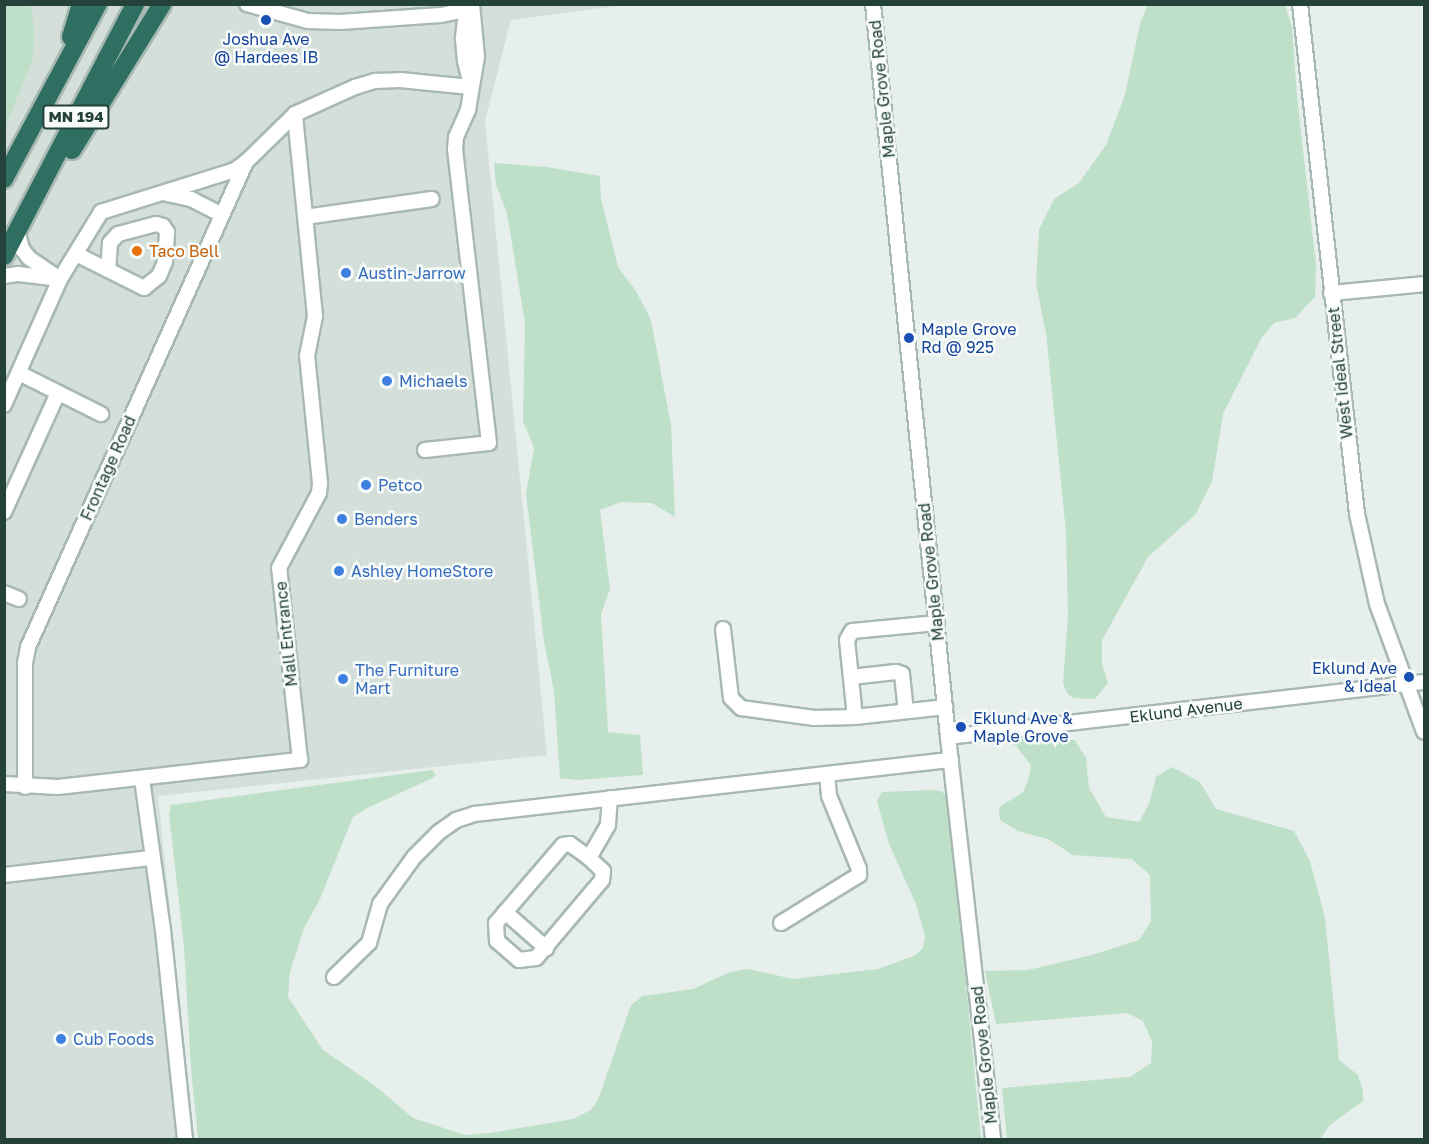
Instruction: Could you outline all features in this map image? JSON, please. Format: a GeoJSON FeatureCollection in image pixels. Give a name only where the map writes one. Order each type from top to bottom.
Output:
{"type":"FeatureCollection","features":[{"type":"Feature","properties":{"kind":"highway"},"geometry":{"type":"LineString","coordinates":[[59,76],[81,4]]}},
{"type":"Feature","properties":{"kind":"highway","name":"MN 194"},"geometry":{"type":"LineString","coordinates":[[4,179],[98,4]]}},
{"type":"Feature","properties":{"kind":"highway","name":"MN 194"},"geometry":{"type":"LineString","coordinates":[[4,256],[135,4]]}},
{"type":"Feature","properties":{"kind":"highway"},"geometry":{"type":"LineString","coordinates":[[39,187],[70,152],[162,4]]}},
{"type":"Feature","properties":{"kind":"street"},"geometry":{"type":"LineString","coordinates":[[247,4],[274,8],[308,21],[340,22],[441,15],[455,12],[466,4]]}},
{"type":"Feature","properties":{"kind":"street"},"geometry":{"type":"LineString","coordinates":[[466,4],[463,39],[471,87]]}},
{"type":"Feature","properties":{"kind":"street"},"geometry":{"type":"LineString","coordinates":[[425,450],[489,443],[455,149],[456,137],[468,110],[477,57],[472,4]]}},
{"type":"Feature","properties":{"kind":"street","name":"Maple Grove Road"},"geometry":{"type":"LineString","coordinates":[[873,4],[948,737],[993,1140]]}},
{"type":"Feature","properties":{"kind":"street","name":"West Ideal Street"},"geometry":{"type":"LineString","coordinates":[[1300,4],[1351,470],[1363,547],[1377,604],[1405,684],[1425,732]]}},
{"type":"Feature","properties":{"kind":"street","name":"Frontage Road"},"geometry":{"type":"LineString","coordinates":[[4,405],[60,279],[101,212],[229,173],[246,162],[295,114],[355,87],[375,81],[414,81],[471,87]]}},
{"type":"Feature","properties":{"kind":"street","name":"Mall Entrance"},"geometry":{"type":"LineString","coordinates":[[4,784],[45,788],[300,760],[279,568],[315,501],[320,483],[307,356],[315,316],[295,114]]}},
{"type":"Feature","properties":{"kind":"street","name":"Frontage Road"},"geometry":{"type":"LineString","coordinates":[[25,787],[25,663],[28,647],[246,162]]}},
{"type":"Feature","properties":{"kind":"street"},"geometry":{"type":"LineString","coordinates":[[161,194],[191,199],[221,214]]}},
{"type":"Feature","properties":{"kind":"street"},"geometry":{"type":"LineString","coordinates":[[305,217],[432,199]]}},
{"type":"Feature","properties":{"kind":"street"},"geometry":{"type":"LineString","coordinates":[[76,254],[108,270],[144,288],[159,276],[165,262],[167,232],[163,226],[156,224],[118,234],[110,243],[108,270]]}},
{"type":"Feature","properties":{"kind":"street"},"geometry":{"type":"LineString","coordinates":[[17,231],[22,249],[29,258],[60,279]]}},
{"type":"Feature","properties":{"kind":"street"},"geometry":{"type":"LineString","coordinates":[[4,276],[19,274],[60,279]]}},
{"type":"Feature","properties":{"kind":"street"},"geometry":{"type":"LineString","coordinates":[[1331,293],[1425,284]]}},
{"type":"Feature","properties":{"kind":"street"},"geometry":{"type":"LineString","coordinates":[[19,373],[101,414]]}},
{"type":"Feature","properties":{"kind":"street"},"geometry":{"type":"LineString","coordinates":[[4,512],[58,393]]}},
{"type":"Feature","properties":{"kind":"street"},"geometry":{"type":"LineString","coordinates":[[4,593],[19,599]]}},
{"type":"Feature","properties":{"kind":"street"},"geometry":{"type":"LineString","coordinates":[[855,717],[847,640],[852,632],[937,623]]}},
{"type":"Feature","properties":{"kind":"street"},"geometry":{"type":"LineString","coordinates":[[723,628],[729,691],[731,698],[741,708],[814,718],[855,717],[945,707]]}},
{"type":"Feature","properties":{"kind":"street"},"geometry":{"type":"LineString","coordinates":[[851,677],[896,672],[902,674],[906,711]]}},
{"type":"Feature","properties":{"kind":"street","name":"Eklund Avenue"},"geometry":{"type":"LineString","coordinates":[[948,737],[1425,682]]}},
{"type":"Feature","properties":{"kind":"street"},"geometry":{"type":"LineString","coordinates":[[334,977],[369,943],[380,904],[414,857],[439,832],[456,820],[475,814],[951,760]]}},
{"type":"Feature","properties":{"kind":"street"},"geometry":{"type":"LineString","coordinates":[[781,923],[859,875],[859,869],[829,796],[827,774]]}},
{"type":"Feature","properties":{"kind":"street"},"geometry":{"type":"LineString","coordinates":[[142,779],[163,930],[185,1140]]}},
{"type":"Feature","properties":{"kind":"street"},"geometry":{"type":"LineString","coordinates":[[588,858],[608,825],[610,798]]}},
{"type":"Feature","properties":{"kind":"street"},"geometry":{"type":"LineString","coordinates":[[570,844],[588,858],[603,871],[602,880],[546,948],[532,960],[519,960],[501,945],[495,935],[496,922],[563,845],[570,844]]}},
{"type":"Feature","properties":{"kind":"street"},"geometry":{"type":"LineString","coordinates":[[4,875],[152,858]]}},
{"type":"Feature","properties":{"kind":"street"},"geometry":{"type":"LineString","coordinates":[[504,912],[546,948]]}},
{"type":"Feature","properties":{"kind":"shaded area"},"geometry":{"type":"Polygon","coordinates":[[[5,5],[624,5],[511,20],[485,121],[547,755],[158,796],[194,1139],[5,1140],[5,5]]]}},
{"type":"Feature","properties":{"kind":"green space"},"geometry":{"type":"Polygon","coordinates":[[[5,4],[31,5],[34,30],[33,59],[5,128],[5,4]]]}},
{"type":"Feature","properties":{"kind":"green space"},"geometry":{"type":"Polygon","coordinates":[[[1148,4],[1285,5],[1292,27],[1297,96],[1316,265],[1315,297],[1295,318],[1274,323],[1262,337],[1223,414],[1212,482],[1196,514],[1148,557],[1102,640],[1102,664],[1108,683],[1095,699],[1073,698],[1067,693],[1063,683],[1068,615],[1066,533],[1046,333],[1036,283],[1039,229],[1054,199],[1079,183],[1106,145],[1125,95],[1140,24],[1148,4]]]}},
{"type":"Feature","properties":{"kind":"green space"},"geometry":{"type":"Polygon","coordinates":[[[494,163],[547,167],[600,176],[601,199],[618,267],[636,291],[651,320],[671,425],[675,517],[652,503],[621,502],[600,510],[610,589],[601,614],[608,732],[640,735],[643,775],[577,780],[560,778],[554,691],[544,641],[526,494],[534,448],[523,421],[525,323],[507,213],[496,185],[494,163]]]}},
{"type":"Feature","properties":{"kind":"green space"},"geometry":{"type":"Polygon","coordinates":[[[1004,735],[1075,740],[1086,758],[1089,788],[1106,817],[1139,822],[1149,804],[1156,777],[1172,767],[1200,782],[1216,809],[1294,831],[1310,861],[1325,918],[1339,1060],[1358,1075],[1363,1091],[1363,1101],[1330,1125],[1320,1139],[1007,1139],[1002,1088],[1130,1077],[1151,1063],[1152,1041],[1143,1021],[1127,1013],[996,1024],[985,971],[1028,970],[1092,955],[1139,940],[1151,921],[1150,875],[1132,859],[1073,855],[1048,839],[1018,831],[1000,820],[999,807],[1023,792],[1031,765],[1016,746],[1004,742],[1004,735]]]}},
{"type":"Feature","properties":{"kind":"green space"},"geometry":{"type":"Polygon","coordinates":[[[432,770],[436,775],[433,778],[367,808],[353,817],[320,899],[304,928],[290,972],[288,997],[323,1050],[374,1085],[413,1118],[465,1135],[491,1133],[573,1119],[591,1110],[598,1100],[631,1005],[643,996],[693,989],[730,972],[748,969],[793,979],[878,969],[914,956],[923,948],[925,936],[916,904],[889,844],[877,801],[882,792],[933,790],[941,791],[948,797],[981,1139],[198,1139],[191,1068],[184,946],[169,814],[171,805],[432,770]]]}},
{"type":"Feature","properties":{"kind":"place","name":"Joshua Ave @ Hardees IB"},"geometry":{"type":"Point","coordinates":[266,20]}},
{"type":"Feature","properties":{"kind":"place","name":"Taco Bell"},"geometry":{"type":"Point","coordinates":[137,251]}},
{"type":"Feature","properties":{"kind":"place","name":"Austin-Jarrow"},"geometry":{"type":"Point","coordinates":[346,273]}},
{"type":"Feature","properties":{"kind":"place","name":"Maple Grove Rd @ 925"},"geometry":{"type":"Point","coordinates":[909,338]}},
{"type":"Feature","properties":{"kind":"place","name":"Michaels"},"geometry":{"type":"Point","coordinates":[387,381]}},
{"type":"Feature","properties":{"kind":"place","name":"Petco"},"geometry":{"type":"Point","coordinates":[366,485]}},
{"type":"Feature","properties":{"kind":"place","name":"Benders"},"geometry":{"type":"Point","coordinates":[342,519]}},
{"type":"Feature","properties":{"kind":"place","name":"Ashley HomeStore"},"geometry":{"type":"Point","coordinates":[339,571]}},
{"type":"Feature","properties":{"kind":"place","name":"Eklund Ave & Ideal"},"geometry":{"type":"Point","coordinates":[1409,677]}},
{"type":"Feature","properties":{"kind":"place","name":"The Furniture Mart"},"geometry":{"type":"Point","coordinates":[343,679]}},
{"type":"Feature","properties":{"kind":"place","name":"Eklund Ave & Maple Grove"},"geometry":{"type":"Point","coordinates":[961,727]}},
{"type":"Feature","properties":{"kind":"place","name":"Cub Foods"},"geometry":{"type":"Point","coordinates":[61,1039]}}]}
